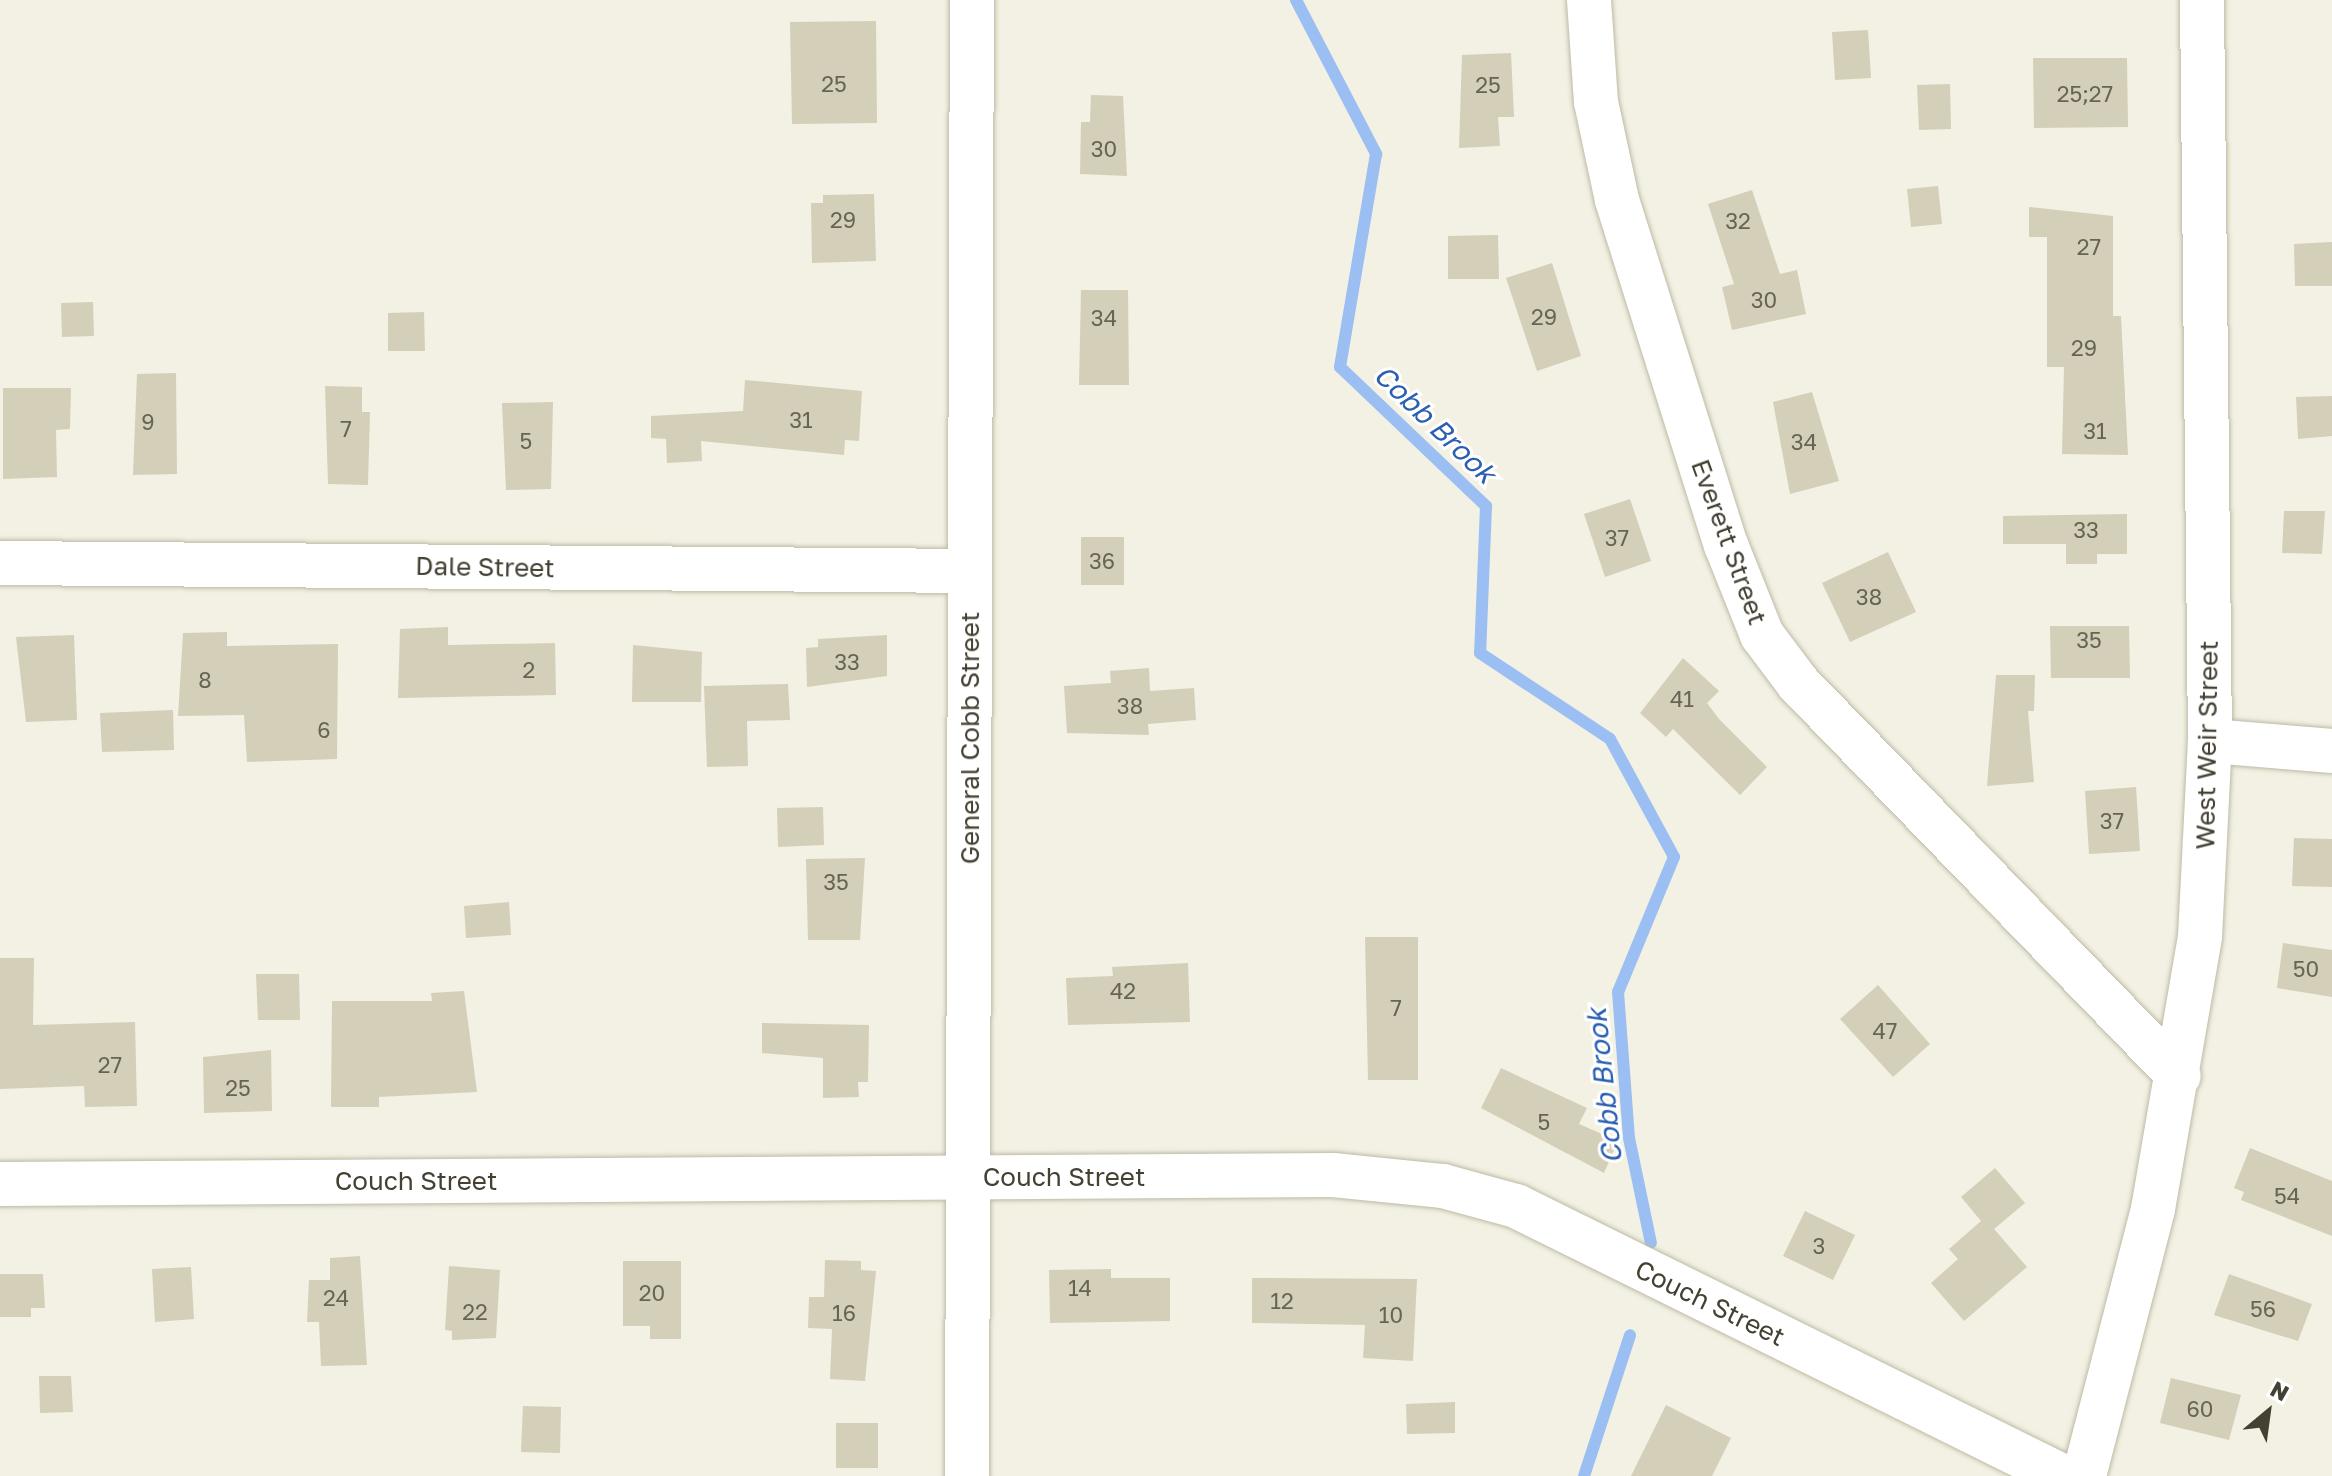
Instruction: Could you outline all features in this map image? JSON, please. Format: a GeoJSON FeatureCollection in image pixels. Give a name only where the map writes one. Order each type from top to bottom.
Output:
{"type":"FeatureCollection","features":[{"type":"Feature","properties":{"kind":"street","name":"General Cobb Street"},"geometry":{"type":"LineString","coordinates":[[967,1476],[972,0]]}},
{"type":"Feature","properties":{"kind":"street","name":"Everett Street"},"geometry":{"type":"LineString","coordinates":[[1589,0],[1596,102],[1617,200],[1726,545],[1762,635],[1798,683],[2179,1076]]}},
{"type":"Feature","properties":{"kind":"street","name":"West Weir Street"},"geometry":{"type":"LineString","coordinates":[[2084,1476],[2141,1262],[2179,1076],[2200,937],[2210,741],[2202,0]]}},
{"type":"Feature","properties":{"kind":"street","name":"Dale Street"},"geometry":{"type":"LineString","coordinates":[[0,563],[970,571]]}},
{"type":"Feature","properties":{"kind":"street"},"geometry":{"type":"LineString","coordinates":[[2210,741],[2332,751]]}},
{"type":"Feature","properties":{"kind":"street","name":"Couch Street"},"geometry":{"type":"LineString","coordinates":[[0,1184],[1333,1175],[1472,1194],[1516,1206],[2062,1476]]}},
{"type":"Feature","properties":{"kind":"building"},"geometry":{"type":"Polygon","coordinates":[[[876,21],[877,123],[792,124],[790,22],[876,21]]]}},
{"type":"Feature","properties":{"kind":"building"},"geometry":{"type":"Polygon","coordinates":[[[1868,30],[1871,78],[1835,80],[1832,32],[1868,30]]]}},
{"type":"Feature","properties":{"kind":"building"},"geometry":{"type":"Polygon","coordinates":[[[1511,53],[1514,117],[1498,117],[1500,146],[1459,148],[1462,55],[1511,53]]]}},
{"type":"Feature","properties":{"kind":"building"},"geometry":{"type":"Polygon","coordinates":[[[2033,58],[2127,58],[2128,127],[2034,128],[2033,58]]]}},
{"type":"Feature","properties":{"kind":"building"},"geometry":{"type":"Polygon","coordinates":[[[1950,84],[1951,129],[1919,130],[1917,85],[1950,84]]]}},
{"type":"Feature","properties":{"kind":"building"},"geometry":{"type":"Polygon","coordinates":[[[1091,95],[1123,96],[1127,176],[1080,174],[1081,122],[1090,122],[1091,95]]]}},
{"type":"Feature","properties":{"kind":"building"},"geometry":{"type":"Polygon","coordinates":[[[1938,186],[1942,224],[1911,227],[1907,189],[1938,186]]]}},
{"type":"Feature","properties":{"kind":"building"},"geometry":{"type":"Polygon","coordinates":[[[1752,190],[1780,274],[1797,270],[1806,314],[1732,330],[1722,287],[1734,284],[1708,204],[1752,190]]]}},
{"type":"Feature","properties":{"kind":"building"},"geometry":{"type":"Polygon","coordinates":[[[874,194],[876,261],[812,263],[811,203],[823,203],[823,195],[874,194]]]}},
{"type":"Feature","properties":{"kind":"building"},"geometry":{"type":"Polygon","coordinates":[[[2029,207],[2113,216],[2113,316],[2121,316],[2128,455],[2062,454],[2064,367],[2047,367],[2047,237],[2029,237],[2029,207]]]}},
{"type":"Feature","properties":{"kind":"building"},"geometry":{"type":"Polygon","coordinates":[[[1498,235],[1499,279],[1448,279],[1448,236],[1498,235]]]}},
{"type":"Feature","properties":{"kind":"building"},"geometry":{"type":"Polygon","coordinates":[[[2332,242],[2332,286],[2295,286],[2294,244],[2332,242]]]}},
{"type":"Feature","properties":{"kind":"building"},"geometry":{"type":"Polygon","coordinates":[[[1552,263],[1581,356],[1537,371],[1506,278],[1552,263]]]}},
{"type":"Feature","properties":{"kind":"building"},"geometry":{"type":"Polygon","coordinates":[[[1081,290],[1128,290],[1129,385],[1079,385],[1081,290]]]}},
{"type":"Feature","properties":{"kind":"building"},"geometry":{"type":"Polygon","coordinates":[[[93,302],[94,336],[62,337],[61,303],[93,302]]]}},
{"type":"Feature","properties":{"kind":"building"},"geometry":{"type":"Polygon","coordinates":[[[424,312],[425,351],[388,351],[388,313],[424,312]]]}},
{"type":"Feature","properties":{"kind":"building"},"geometry":{"type":"Polygon","coordinates":[[[176,373],[177,474],[133,475],[137,374],[176,373]]]}},
{"type":"Feature","properties":{"kind":"building"},"geometry":{"type":"Polygon","coordinates":[[[745,380],[862,391],[859,441],[845,440],[844,455],[701,441],[702,461],[667,463],[666,439],[651,438],[651,416],[743,411],[745,380]]]}},
{"type":"Feature","properties":{"kind":"building"},"geometry":{"type":"Polygon","coordinates":[[[325,386],[362,387],[362,412],[370,412],[368,485],[328,484],[325,386]]]}},
{"type":"Feature","properties":{"kind":"building"},"geometry":{"type":"Polygon","coordinates":[[[3,388],[71,388],[70,429],[56,430],[57,477],[3,479],[3,388]]]}},
{"type":"Feature","properties":{"kind":"building"},"geometry":{"type":"Polygon","coordinates":[[[1812,392],[1839,481],[1790,494],[1773,402],[1812,392]]]}},
{"type":"Feature","properties":{"kind":"building"},"geometry":{"type":"Polygon","coordinates":[[[2332,396],[2332,436],[2298,439],[2296,397],[2332,396]]]}},
{"type":"Feature","properties":{"kind":"building"},"geometry":{"type":"Polygon","coordinates":[[[553,402],[551,489],[506,490],[502,403],[553,402]]]}},
{"type":"Feature","properties":{"kind":"building"},"geometry":{"type":"Polygon","coordinates":[[[1630,499],[1651,561],[1605,577],[1584,514],[1630,499]]]}},
{"type":"Feature","properties":{"kind":"building"},"geometry":{"type":"Polygon","coordinates":[[[2284,511],[2325,511],[2322,554],[2282,553],[2284,511]]]}},
{"type":"Feature","properties":{"kind":"building"},"geometry":{"type":"Polygon","coordinates":[[[2127,514],[2127,554],[2097,554],[2097,564],[2066,564],[2066,544],[2003,544],[2003,516],[2127,514]]]}},
{"type":"Feature","properties":{"kind":"building"},"geometry":{"type":"Polygon","coordinates":[[[1081,537],[1124,537],[1124,585],[1081,585],[1081,537]]]}},
{"type":"Feature","properties":{"kind":"building"},"geometry":{"type":"Polygon","coordinates":[[[1888,552],[1916,612],[1850,642],[1822,583],[1888,552]]]}},
{"type":"Feature","properties":{"kind":"building"},"geometry":{"type":"Polygon","coordinates":[[[2050,626],[2129,626],[2130,678],[2051,678],[2050,626]]]}},
{"type":"Feature","properties":{"kind":"building"},"geometry":{"type":"Polygon","coordinates":[[[448,627],[448,645],[555,643],[556,695],[398,698],[400,629],[448,627]]]}},
{"type":"Feature","properties":{"kind":"building"},"geometry":{"type":"Polygon","coordinates":[[[227,632],[227,646],[338,644],[337,759],[247,762],[244,715],[178,716],[183,633],[227,632]]]}},
{"type":"Feature","properties":{"kind":"building"},"geometry":{"type":"Polygon","coordinates":[[[74,635],[77,720],[26,722],[16,637],[74,635]]]}},
{"type":"Feature","properties":{"kind":"building"},"geometry":{"type":"Polygon","coordinates":[[[887,635],[887,676],[807,687],[806,648],[818,647],[818,639],[887,635]]]}},
{"type":"Feature","properties":{"kind":"building"},"geometry":{"type":"Polygon","coordinates":[[[633,645],[702,652],[701,702],[632,702],[633,645]]]}},
{"type":"Feature","properties":{"kind":"building"},"geometry":{"type":"Polygon","coordinates":[[[1683,658],[1719,691],[1707,703],[1719,719],[1767,767],[1740,795],[1673,729],[1666,737],[1640,713],[1683,658]]]}},
{"type":"Feature","properties":{"kind":"building"},"geometry":{"type":"Polygon","coordinates":[[[1149,668],[1150,691],[1194,688],[1196,720],[1148,724],[1149,735],[1067,733],[1064,686],[1111,683],[1110,671],[1149,668]]]}},
{"type":"Feature","properties":{"kind":"building"},"geometry":{"type":"Polygon","coordinates":[[[1996,675],[2035,675],[2034,711],[2028,711],[2034,782],[1987,786],[1996,675]]]}},
{"type":"Feature","properties":{"kind":"building"},"geometry":{"type":"Polygon","coordinates":[[[788,684],[790,720],[747,721],[748,766],[707,767],[704,686],[788,684]]]}},
{"type":"Feature","properties":{"kind":"building"},"geometry":{"type":"Polygon","coordinates":[[[173,710],[174,750],[102,752],[100,713],[173,710]]]}},
{"type":"Feature","properties":{"kind":"building"},"geometry":{"type":"Polygon","coordinates":[[[2136,787],[2140,851],[2089,854],[2085,791],[2136,787]]]}},
{"type":"Feature","properties":{"kind":"building"},"geometry":{"type":"Polygon","coordinates":[[[823,807],[824,845],[778,847],[777,808],[823,807]]]}},
{"type":"Feature","properties":{"kind":"building"},"geometry":{"type":"Polygon","coordinates":[[[2294,838],[2332,839],[2332,887],[2292,886],[2294,838]]]}},
{"type":"Feature","properties":{"kind":"building"},"geometry":{"type":"Polygon","coordinates":[[[865,858],[860,940],[808,940],[806,859],[865,858]]]}},
{"type":"Feature","properties":{"kind":"building"},"geometry":{"type":"Polygon","coordinates":[[[509,902],[511,935],[466,938],[464,906],[509,902]]]}},
{"type":"Feature","properties":{"kind":"building"},"geometry":{"type":"Polygon","coordinates":[[[1365,937],[1418,937],[1418,1080],[1368,1080],[1365,937]]]}},
{"type":"Feature","properties":{"kind":"building"},"geometry":{"type":"Polygon","coordinates":[[[2283,943],[2332,950],[2332,997],[2277,988],[2283,943]]]}},
{"type":"Feature","properties":{"kind":"building"},"geometry":{"type":"Polygon","coordinates":[[[0,958],[34,958],[33,1025],[135,1022],[137,1106],[85,1107],[84,1086],[0,1089],[0,958]]]}},
{"type":"Feature","properties":{"kind":"building"},"geometry":{"type":"Polygon","coordinates":[[[1188,963],[1190,1022],[1068,1025],[1066,978],[1113,976],[1112,967],[1188,963]]]}},
{"type":"Feature","properties":{"kind":"building"},"geometry":{"type":"Polygon","coordinates":[[[256,974],[299,974],[300,1020],[258,1020],[256,974]]]}},
{"type":"Feature","properties":{"kind":"building"},"geometry":{"type":"Polygon","coordinates":[[[1878,985],[1930,1044],[1893,1077],[1840,1019],[1878,985]]]}},
{"type":"Feature","properties":{"kind":"building"},"geometry":{"type":"Polygon","coordinates":[[[464,991],[477,1092],[379,1097],[379,1107],[331,1107],[332,1001],[432,1001],[431,993],[464,991]]]}},
{"type":"Feature","properties":{"kind":"building"},"geometry":{"type":"Polygon","coordinates":[[[762,1023],[869,1025],[868,1082],[858,1082],[859,1097],[823,1098],[823,1058],[762,1053],[762,1023]]]}},
{"type":"Feature","properties":{"kind":"building"},"geometry":{"type":"Polygon","coordinates":[[[271,1050],[272,1111],[204,1113],[203,1057],[271,1050]]]}},
{"type":"Feature","properties":{"kind":"building"},"geometry":{"type":"Polygon","coordinates":[[[1501,1068],[1587,1108],[1579,1124],[1618,1141],[1604,1173],[1481,1108],[1501,1068]]]}},
{"type":"Feature","properties":{"kind":"building"},"geometry":{"type":"Polygon","coordinates":[[[2250,1148],[2332,1181],[2332,1236],[2241,1200],[2244,1192],[2234,1188],[2250,1148]]]}},
{"type":"Feature","properties":{"kind":"building"},"geometry":{"type":"Polygon","coordinates":[[[1995,1168],[2025,1203],[1994,1229],[2027,1267],[1964,1321],[1931,1283],[1958,1259],[1949,1249],[1981,1221],[1961,1197],[1995,1168]]]}},
{"type":"Feature","properties":{"kind":"building"},"geometry":{"type":"Polygon","coordinates":[[[1805,1211],[1855,1235],[1833,1280],[1783,1256],[1805,1211]]]}},
{"type":"Feature","properties":{"kind":"building"},"geometry":{"type":"Polygon","coordinates":[[[360,1256],[367,1365],[321,1366],[319,1322],[307,1322],[309,1280],[330,1280],[330,1258],[360,1256]]]}},
{"type":"Feature","properties":{"kind":"building"},"geometry":{"type":"Polygon","coordinates":[[[825,1260],[861,1261],[861,1270],[876,1271],[865,1381],[830,1379],[832,1329],[808,1328],[809,1297],[824,1297],[825,1260]]]}},
{"type":"Feature","properties":{"kind":"building"},"geometry":{"type":"Polygon","coordinates":[[[623,1261],[681,1261],[681,1339],[650,1339],[650,1326],[623,1326],[623,1261]]]}},
{"type":"Feature","properties":{"kind":"building"},"geometry":{"type":"Polygon","coordinates":[[[449,1266],[500,1270],[496,1338],[452,1340],[452,1331],[445,1330],[449,1266]]]}},
{"type":"Feature","properties":{"kind":"building"},"geometry":{"type":"Polygon","coordinates":[[[191,1267],[194,1319],[155,1322],[152,1269],[191,1267]]]}},
{"type":"Feature","properties":{"kind":"building"},"geometry":{"type":"Polygon","coordinates":[[[1111,1269],[1111,1278],[1170,1278],[1170,1321],[1050,1323],[1049,1270],[1111,1269]]]}},
{"type":"Feature","properties":{"kind":"building"},"geometry":{"type":"Polygon","coordinates":[[[0,1274],[43,1274],[45,1308],[31,1308],[31,1317],[0,1317],[0,1274]]]}},
{"type":"Feature","properties":{"kind":"building"},"geometry":{"type":"Polygon","coordinates":[[[2229,1274],[2312,1304],[2298,1341],[2214,1315],[2229,1274]]]}},
{"type":"Feature","properties":{"kind":"building"},"geometry":{"type":"Polygon","coordinates":[[[1252,1278],[1417,1279],[1413,1361],[1363,1358],[1365,1325],[1252,1323],[1252,1278]]]}},
{"type":"Feature","properties":{"kind":"building"},"geometry":{"type":"Polygon","coordinates":[[[39,1376],[71,1376],[73,1412],[40,1413],[39,1376]]]}},
{"type":"Feature","properties":{"kind":"building"},"geometry":{"type":"Polygon","coordinates":[[[2171,1378],[2241,1395],[2229,1440],[2160,1423],[2171,1378]]]}},
{"type":"Feature","properties":{"kind":"building"},"geometry":{"type":"Polygon","coordinates":[[[1455,1402],[1455,1433],[1407,1434],[1406,1404],[1455,1402]]]}},
{"type":"Feature","properties":{"kind":"building"},"geometry":{"type":"Polygon","coordinates":[[[1666,1405],[1731,1438],[1712,1476],[1631,1476],[1666,1405]]]}},
{"type":"Feature","properties":{"kind":"building"},"geometry":{"type":"Polygon","coordinates":[[[523,1406],[561,1407],[560,1453],[521,1452],[523,1406]]]}},
{"type":"Feature","properties":{"kind":"building"},"geometry":{"type":"Polygon","coordinates":[[[836,1423],[878,1423],[878,1468],[836,1468],[836,1423]]]}},
{"type":"Feature","properties":{"kind":"waterway","name":"Cobb Brook"},"geometry":{"type":"LineString","coordinates":[[1296,0],[1376,154],[1340,367],[1486,506],[1480,653],[1610,739],[1674,857],[1618,992],[1629,1138],[1651,1243]]}},
{"type":"Feature","properties":{"kind":"waterway","name":"Cobb Brook"},"geometry":{"type":"LineString","coordinates":[[1584,1476],[1630,1335]]}}]}
